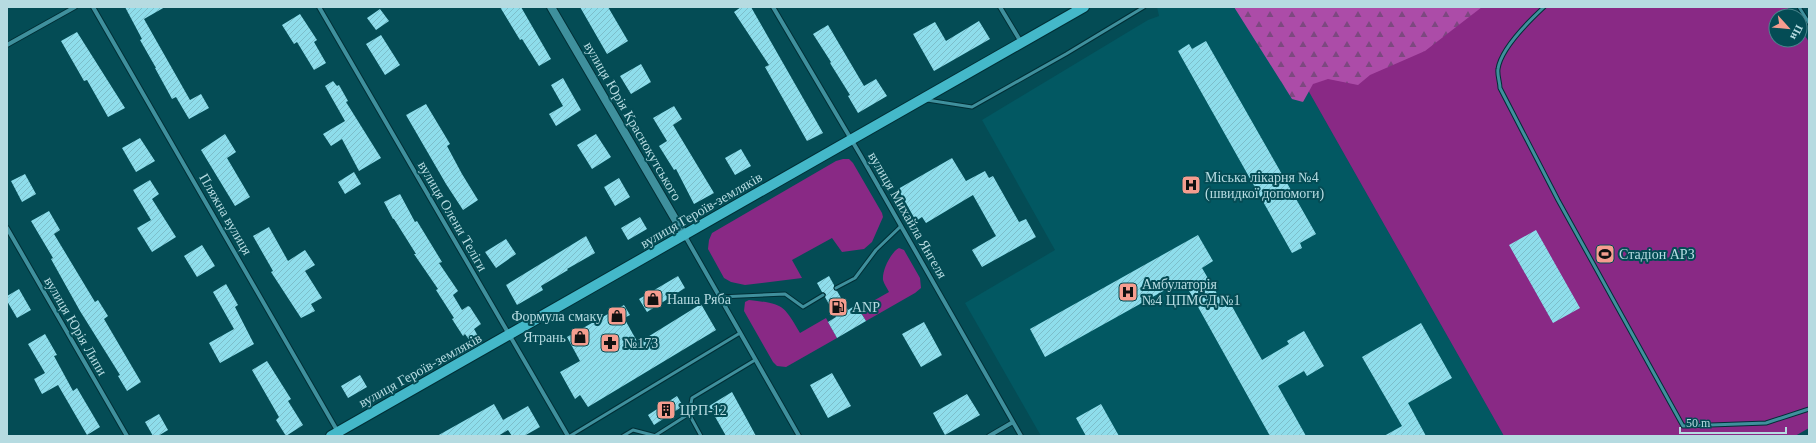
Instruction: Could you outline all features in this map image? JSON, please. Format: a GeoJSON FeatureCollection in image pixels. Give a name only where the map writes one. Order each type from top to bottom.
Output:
{"type":"FeatureCollection","features":[{"type":"Feature","properties":{"kind":"main road","name":"вулиця Героїв-земляків"},"geometry":{"type":"LineString","coordinates":[[335,434],[685,236],[1084,7]]}},
{"type":"Feature","properties":{"kind":"street"},"geometry":{"type":"LineString","coordinates":[[7,45],[75,7]]}},
{"type":"Feature","properties":{"kind":"street","name":"Пляжна вулиця"},"geometry":{"type":"LineString","coordinates":[[93,7],[335,434]]}},
{"type":"Feature","properties":{"kind":"street","name":"вулиця Олени Теліги"},"geometry":{"type":"LineString","coordinates":[[319,7],[569,436]]}},
{"type":"Feature","properties":{"kind":"street","name":"вулиця Юрія Краснокутського"},"geometry":{"type":"LineString","coordinates":[[551,7],[685,236],[798,436]]}},
{"type":"Feature","properties":{"kind":"street","name":"вулиця Михайла Янгеля"},"geometry":{"type":"LineString","coordinates":[[773,7],[901,226],[1021,436]]}},
{"type":"Feature","properties":{"kind":"street"},"geometry":{"type":"LineString","coordinates":[[1000,7],[1021,43]]}},
{"type":"Feature","properties":{"kind":"street","name":"вулиця Юрія Липи"},"geometry":{"type":"LineString","coordinates":[[7,228],[127,436]]}},
{"type":"Feature","properties":{"kind":"street"},"geometry":{"type":"LineString","coordinates":[[989,436],[1013,422]]}},
{"type":"Feature","properties":{"kind":"lane"},"geometry":{"type":"LineString","coordinates":[[923,100],[972,107],[1066,54],[1144,7]]}},
{"type":"Feature","properties":{"kind":"lane"},"geometry":{"type":"LineString","coordinates":[[1544,7],[1526,23],[1505,53],[1498,69],[1500,88],[1558,200],[1683,426],[1766,423],[1809,409]]}},
{"type":"Feature","properties":{"kind":"lane"},"geometry":{"type":"LineString","coordinates":[[1798,7],[1809,23]]}},
{"type":"Feature","properties":{"kind":"lane"},"geometry":{"type":"LineString","coordinates":[[836,288],[855,278],[876,250],[901,226]]}},
{"type":"Feature","properties":{"kind":"lane"},"geometry":{"type":"LineString","coordinates":[[719,297],[785,294],[803,307],[824,296]]}},
{"type":"Feature","properties":{"kind":"lane"},"geometry":{"type":"LineString","coordinates":[[569,436],[740,332]]}},
{"type":"Feature","properties":{"kind":"lane"},"geometry":{"type":"LineString","coordinates":[[701,436],[689,414],[692,398],[755,360]]}},
{"type":"Feature","properties":{"kind":"lane"},"geometry":{"type":"LineString","coordinates":[[623,436],[632,430],[656,435],[689,414]]}},
{"type":"Feature","properties":{"kind":"shaded area","name":"Міська лікарня №4 (швидкої допомоги)"},"geometry":{"type":"Polygon","coordinates":[[[1157,7],[1261,7],[1504,436],[1041,436],[965,303],[1055,250],[982,120],[1148,20],[1159,16],[1157,7]]]}},
{"type":"Feature","properties":{"kind":"shaded area","name":"Стадіон АРЗ"},"geometry":{"type":"Polygon","coordinates":[[[1261,7],[1787,7],[1788,8],[1768,8],[1768,48],[1808,48],[1808,40],[1809,42],[1809,428],[1795,436],[1504,436],[1261,7]]]}},
{"type":"Feature","properties":{"kind":"shaded area"},"geometry":{"type":"Polygon","coordinates":[[[849,159],[853,163],[882,213],[883,217],[872,242],[864,249],[842,252],[832,238],[792,260],[802,278],[745,285],[731,282],[724,278],[708,249],[709,240],[712,233],[836,161],[849,159]]]}},
{"type":"Feature","properties":{"kind":"shaded area"},"geometry":{"type":"Polygon","coordinates":[[[899,248],[904,250],[920,278],[921,288],[915,293],[866,321],[859,309],[889,292],[883,280],[884,271],[890,257],[899,248]]]}},
{"type":"Feature","properties":{"kind":"shaded area"},"geometry":{"type":"Polygon","coordinates":[[[749,300],[769,303],[781,307],[790,316],[800,333],[826,318],[837,338],[786,367],[777,366],[773,362],[744,311],[745,302],[749,300]]]}},
{"type":"Feature","properties":{"kind":"green space"},"geometry":{"type":"Polygon","coordinates":[[[1234,7],[1482,7],[1425,51],[1370,75],[1358,85],[1328,79],[1313,84],[1303,102],[1292,99],[1234,7]]]}},
{"type":"Feature","properties":{"kind":"building"},"geometry":{"type":"Polygon","coordinates":[[[125,7],[165,7],[144,19],[190,100],[201,94],[209,108],[189,119],[176,97],[172,99],[140,40],[142,39],[125,7]]]}},
{"type":"Feature","properties":{"kind":"building"},"geometry":{"type":"Polygon","coordinates":[[[500,7],[521,7],[551,59],[539,66],[522,39],[520,40],[500,7]]]}},
{"type":"Feature","properties":{"kind":"building"},"geometry":{"type":"Polygon","coordinates":[[[580,7],[608,7],[628,41],[607,54],[580,7]]]}},
{"type":"Feature","properties":{"kind":"building"},"geometry":{"type":"Polygon","coordinates":[[[741,7],[751,7],[823,133],[807,141],[765,67],[769,65],[734,12],[741,7]]]}},
{"type":"Feature","properties":{"kind":"building"},"geometry":{"type":"Polygon","coordinates":[[[380,9],[389,21],[376,30],[367,18],[380,9]]]}},
{"type":"Feature","properties":{"kind":"building"},"geometry":{"type":"Polygon","coordinates":[[[300,14],[317,40],[314,42],[326,63],[314,70],[297,42],[294,44],[282,25],[300,14]]]}},
{"type":"Feature","properties":{"kind":"building"},"geometry":{"type":"Polygon","coordinates":[[[979,21],[990,39],[934,71],[913,34],[935,22],[946,41],[979,21]]]}},
{"type":"Feature","properties":{"kind":"building"},"geometry":{"type":"Polygon","coordinates":[[[828,25],[864,86],[876,79],[887,96],[858,113],[848,96],[850,95],[813,34],[828,25]]]}},
{"type":"Feature","properties":{"kind":"building"},"geometry":{"type":"Polygon","coordinates":[[[77,32],[125,108],[108,117],[87,80],[84,81],[61,41],[77,32]]]}},
{"type":"Feature","properties":{"kind":"building"},"geometry":{"type":"Polygon","coordinates":[[[381,35],[400,65],[385,75],[366,44],[381,35]]]}},
{"type":"Feature","properties":{"kind":"building"},"geometry":{"type":"Polygon","coordinates":[[[1206,41],[1316,234],[1300,243],[1302,248],[1292,253],[1178,51],[1189,44],[1192,49],[1206,41]]]}},
{"type":"Feature","properties":{"kind":"building"},"geometry":{"type":"Polygon","coordinates":[[[641,64],[651,82],[631,94],[620,76],[641,64]]]}},
{"type":"Feature","properties":{"kind":"building"},"geometry":{"type":"Polygon","coordinates":[[[563,78],[581,110],[556,126],[549,114],[563,106],[551,85],[563,78]]]}},
{"type":"Feature","properties":{"kind":"building"},"geometry":{"type":"Polygon","coordinates":[[[333,81],[337,86],[339,85],[348,101],[346,102],[381,158],[359,171],[342,139],[331,146],[323,134],[345,121],[325,86],[333,81]]]}},
{"type":"Feature","properties":{"kind":"building"},"geometry":{"type":"Polygon","coordinates":[[[426,104],[450,144],[447,146],[478,200],[463,210],[446,184],[406,115],[426,104]]]}},
{"type":"Feature","properties":{"kind":"building"},"geometry":{"type":"Polygon","coordinates":[[[674,106],[682,119],[673,125],[714,193],[694,204],[676,169],[674,170],[659,146],[667,141],[653,118],[674,106]]]}},
{"type":"Feature","properties":{"kind":"building"},"geometry":{"type":"Polygon","coordinates":[[[225,134],[236,152],[227,158],[250,197],[235,206],[201,150],[225,134]]]}},
{"type":"Feature","properties":{"kind":"building"},"geometry":{"type":"Polygon","coordinates":[[[596,134],[611,157],[592,169],[577,145],[596,134]]]}},
{"type":"Feature","properties":{"kind":"building"},"geometry":{"type":"Polygon","coordinates":[[[140,138],[155,161],[136,172],[122,148],[140,138]]]}},
{"type":"Feature","properties":{"kind":"building"},"geometry":{"type":"Polygon","coordinates":[[[741,149],[751,166],[735,175],[725,158],[741,149]]]}},
{"type":"Feature","properties":{"kind":"building"},"geometry":{"type":"Polygon","coordinates":[[[952,158],[966,181],[985,171],[989,178],[993,176],[1019,222],[1026,219],[1036,237],[982,267],[972,250],[996,236],[973,195],[926,223],[922,217],[916,221],[898,189],[952,158]]]}},
{"type":"Feature","properties":{"kind":"building"},"geometry":{"type":"Polygon","coordinates":[[[354,172],[361,184],[345,194],[338,182],[354,172]]]}},
{"type":"Feature","properties":{"kind":"building"},"geometry":{"type":"Polygon","coordinates":[[[25,174],[36,194],[22,202],[11,181],[25,174]]]}},
{"type":"Feature","properties":{"kind":"building"},"geometry":{"type":"Polygon","coordinates":[[[619,178],[630,197],[615,206],[604,187],[619,178]]]}},
{"type":"Feature","properties":{"kind":"building"},"geometry":{"type":"Polygon","coordinates":[[[150,180],[159,194],[152,199],[176,237],[152,252],[137,228],[151,220],[133,190],[150,180]]]}},
{"type":"Feature","properties":{"kind":"building"},"geometry":{"type":"Polygon","coordinates":[[[400,194],[415,222],[417,221],[442,262],[439,263],[458,291],[453,295],[462,310],[468,306],[470,307],[481,324],[474,329],[478,336],[470,341],[465,334],[463,336],[452,319],[454,318],[436,290],[438,289],[414,254],[416,254],[393,219],[384,202],[400,194]]]}},
{"type":"Feature","properties":{"kind":"building"},"geometry":{"type":"Polygon","coordinates":[[[49,211],[60,230],[54,234],[95,302],[98,300],[108,316],[104,319],[141,382],[127,391],[118,376],[120,375],[80,311],[51,259],[53,258],[31,221],[49,211]]]}},
{"type":"Feature","properties":{"kind":"building"},"geometry":{"type":"Polygon","coordinates":[[[640,217],[647,229],[628,240],[621,228],[640,217]]]}},
{"type":"Feature","properties":{"kind":"building"},"geometry":{"type":"Polygon","coordinates":[[[269,227],[288,261],[305,250],[315,265],[305,271],[322,298],[311,304],[315,311],[301,318],[271,272],[273,271],[253,236],[269,227]]]}},
{"type":"Feature","properties":{"kind":"building"},"geometry":{"type":"Polygon","coordinates":[[[1536,230],[1580,308],[1553,323],[1509,245],[1536,230]]]}},
{"type":"Feature","properties":{"kind":"building"},"geometry":{"type":"Polygon","coordinates":[[[1198,235],[1213,261],[1202,268],[1223,304],[1229,301],[1262,360],[1289,344],[1287,341],[1304,331],[1324,366],[1307,376],[1304,371],[1278,386],[1306,436],[1270,436],[1183,280],[1045,357],[1030,329],[1198,235]]]}},
{"type":"Feature","properties":{"kind":"building"},"geometry":{"type":"Polygon","coordinates":[[[586,236],[595,253],[541,286],[543,290],[517,305],[506,285],[586,236]]]}},
{"type":"Feature","properties":{"kind":"building"},"geometry":{"type":"Polygon","coordinates":[[[506,239],[516,254],[496,268],[485,252],[506,239]]]}},
{"type":"Feature","properties":{"kind":"building"},"geometry":{"type":"Polygon","coordinates":[[[202,245],[215,266],[197,277],[184,256],[202,245]]]}},
{"type":"Feature","properties":{"kind":"building"},"geometry":{"type":"Polygon","coordinates":[[[678,276],[685,288],[647,312],[639,299],[678,276]]]}},
{"type":"Feature","properties":{"kind":"building","name":"ANP"},"geometry":{"type":"Polygon","coordinates":[[[829,276],[834,285],[834,290],[837,291],[848,310],[856,305],[866,321],[837,338],[828,322],[836,317],[825,297],[826,294],[822,292],[817,283],[829,276]]]}},
{"type":"Feature","properties":{"kind":"building"},"geometry":{"type":"Polygon","coordinates":[[[226,284],[238,305],[235,307],[254,344],[220,363],[209,343],[234,329],[213,292],[226,284]]]}},
{"type":"Feature","properties":{"kind":"building"},"geometry":{"type":"Polygon","coordinates":[[[19,289],[31,310],[17,318],[7,301],[7,296],[19,289]]]}},
{"type":"Feature","properties":{"kind":"building"},"geometry":{"type":"Polygon","coordinates":[[[701,304],[716,330],[588,407],[580,395],[575,399],[560,372],[580,361],[567,337],[624,305],[630,315],[624,318],[638,343],[701,304]]]}},
{"type":"Feature","properties":{"kind":"building"},"geometry":{"type":"Polygon","coordinates":[[[924,322],[942,355],[921,367],[902,334],[924,322]]]}},
{"type":"Feature","properties":{"kind":"building"},"geometry":{"type":"Polygon","coordinates":[[[1421,323],[1452,378],[1408,403],[1426,436],[1384,436],[1402,426],[1362,357],[1421,323]]]}},
{"type":"Feature","properties":{"kind":"building"},"geometry":{"type":"Polygon","coordinates":[[[45,334],[57,355],[54,356],[73,391],[77,388],[100,427],[87,435],[58,385],[42,394],[34,379],[45,373],[28,344],[45,334]]]}},
{"type":"Feature","properties":{"kind":"building"},"geometry":{"type":"Polygon","coordinates":[[[267,361],[291,399],[288,401],[303,425],[286,436],[276,420],[279,417],[252,370],[267,361]]]}},
{"type":"Feature","properties":{"kind":"building"},"geometry":{"type":"Polygon","coordinates":[[[832,373],[851,406],[828,418],[810,385],[832,373]]]}},
{"type":"Feature","properties":{"kind":"building"},"geometry":{"type":"Polygon","coordinates":[[[360,375],[367,387],[348,398],[341,386],[360,375]]]}},
{"type":"Feature","properties":{"kind":"building"},"geometry":{"type":"Polygon","coordinates":[[[732,392],[756,436],[726,436],[709,406],[732,392]]]}},
{"type":"Feature","properties":{"kind":"building"},"geometry":{"type":"Polygon","coordinates":[[[967,394],[980,415],[945,435],[933,413],[967,394]]]}},
{"type":"Feature","properties":{"kind":"building","name":"ЦРП-12"},"geometry":{"type":"Polygon","coordinates":[[[677,396],[683,406],[654,425],[648,415],[677,396]]]}},
{"type":"Feature","properties":{"kind":"building"},"geometry":{"type":"Polygon","coordinates":[[[494,404],[503,420],[528,406],[540,427],[524,436],[512,436],[508,430],[498,436],[437,436],[494,404]]]}},
{"type":"Feature","properties":{"kind":"building"},"geometry":{"type":"Polygon","coordinates":[[[1101,404],[1119,436],[1086,436],[1076,418],[1101,404]]]}},
{"type":"Feature","properties":{"kind":"building"},"geometry":{"type":"Polygon","coordinates":[[[159,414],[168,430],[158,436],[153,436],[145,422],[159,414]]]}},
{"type":"Feature","properties":{"kind":"place","name":"Міська лікарня №4 (швидкої допомоги)"},"geometry":{"type":"Point","coordinates":[1191,185]}},
{"type":"Feature","properties":{"kind":"place","name":"Стадіон АРЗ"},"geometry":{"type":"Point","coordinates":[1605,254]}},
{"type":"Feature","properties":{"kind":"place","name":"Амбулаторія №4 ЦПМСД №1"},"geometry":{"type":"Point","coordinates":[1128,292]}},
{"type":"Feature","properties":{"kind":"place","name":"Наша Ряба"},"geometry":{"type":"Point","coordinates":[653,299]}},
{"type":"Feature","properties":{"kind":"place","name":"ANP"},"geometry":{"type":"Point","coordinates":[838,307]}},
{"type":"Feature","properties":{"kind":"place","name":"Формула смаку"},"geometry":{"type":"Point","coordinates":[617,316]}},
{"type":"Feature","properties":{"kind":"place","name":"Ятрань"},"geometry":{"type":"Point","coordinates":[580,337]}},
{"type":"Feature","properties":{"kind":"place","name":"№173"},"geometry":{"type":"Point","coordinates":[610,343]}},
{"type":"Feature","properties":{"kind":"place","name":"ЦРП-12"},"geometry":{"type":"Point","coordinates":[666,410]}}]}
